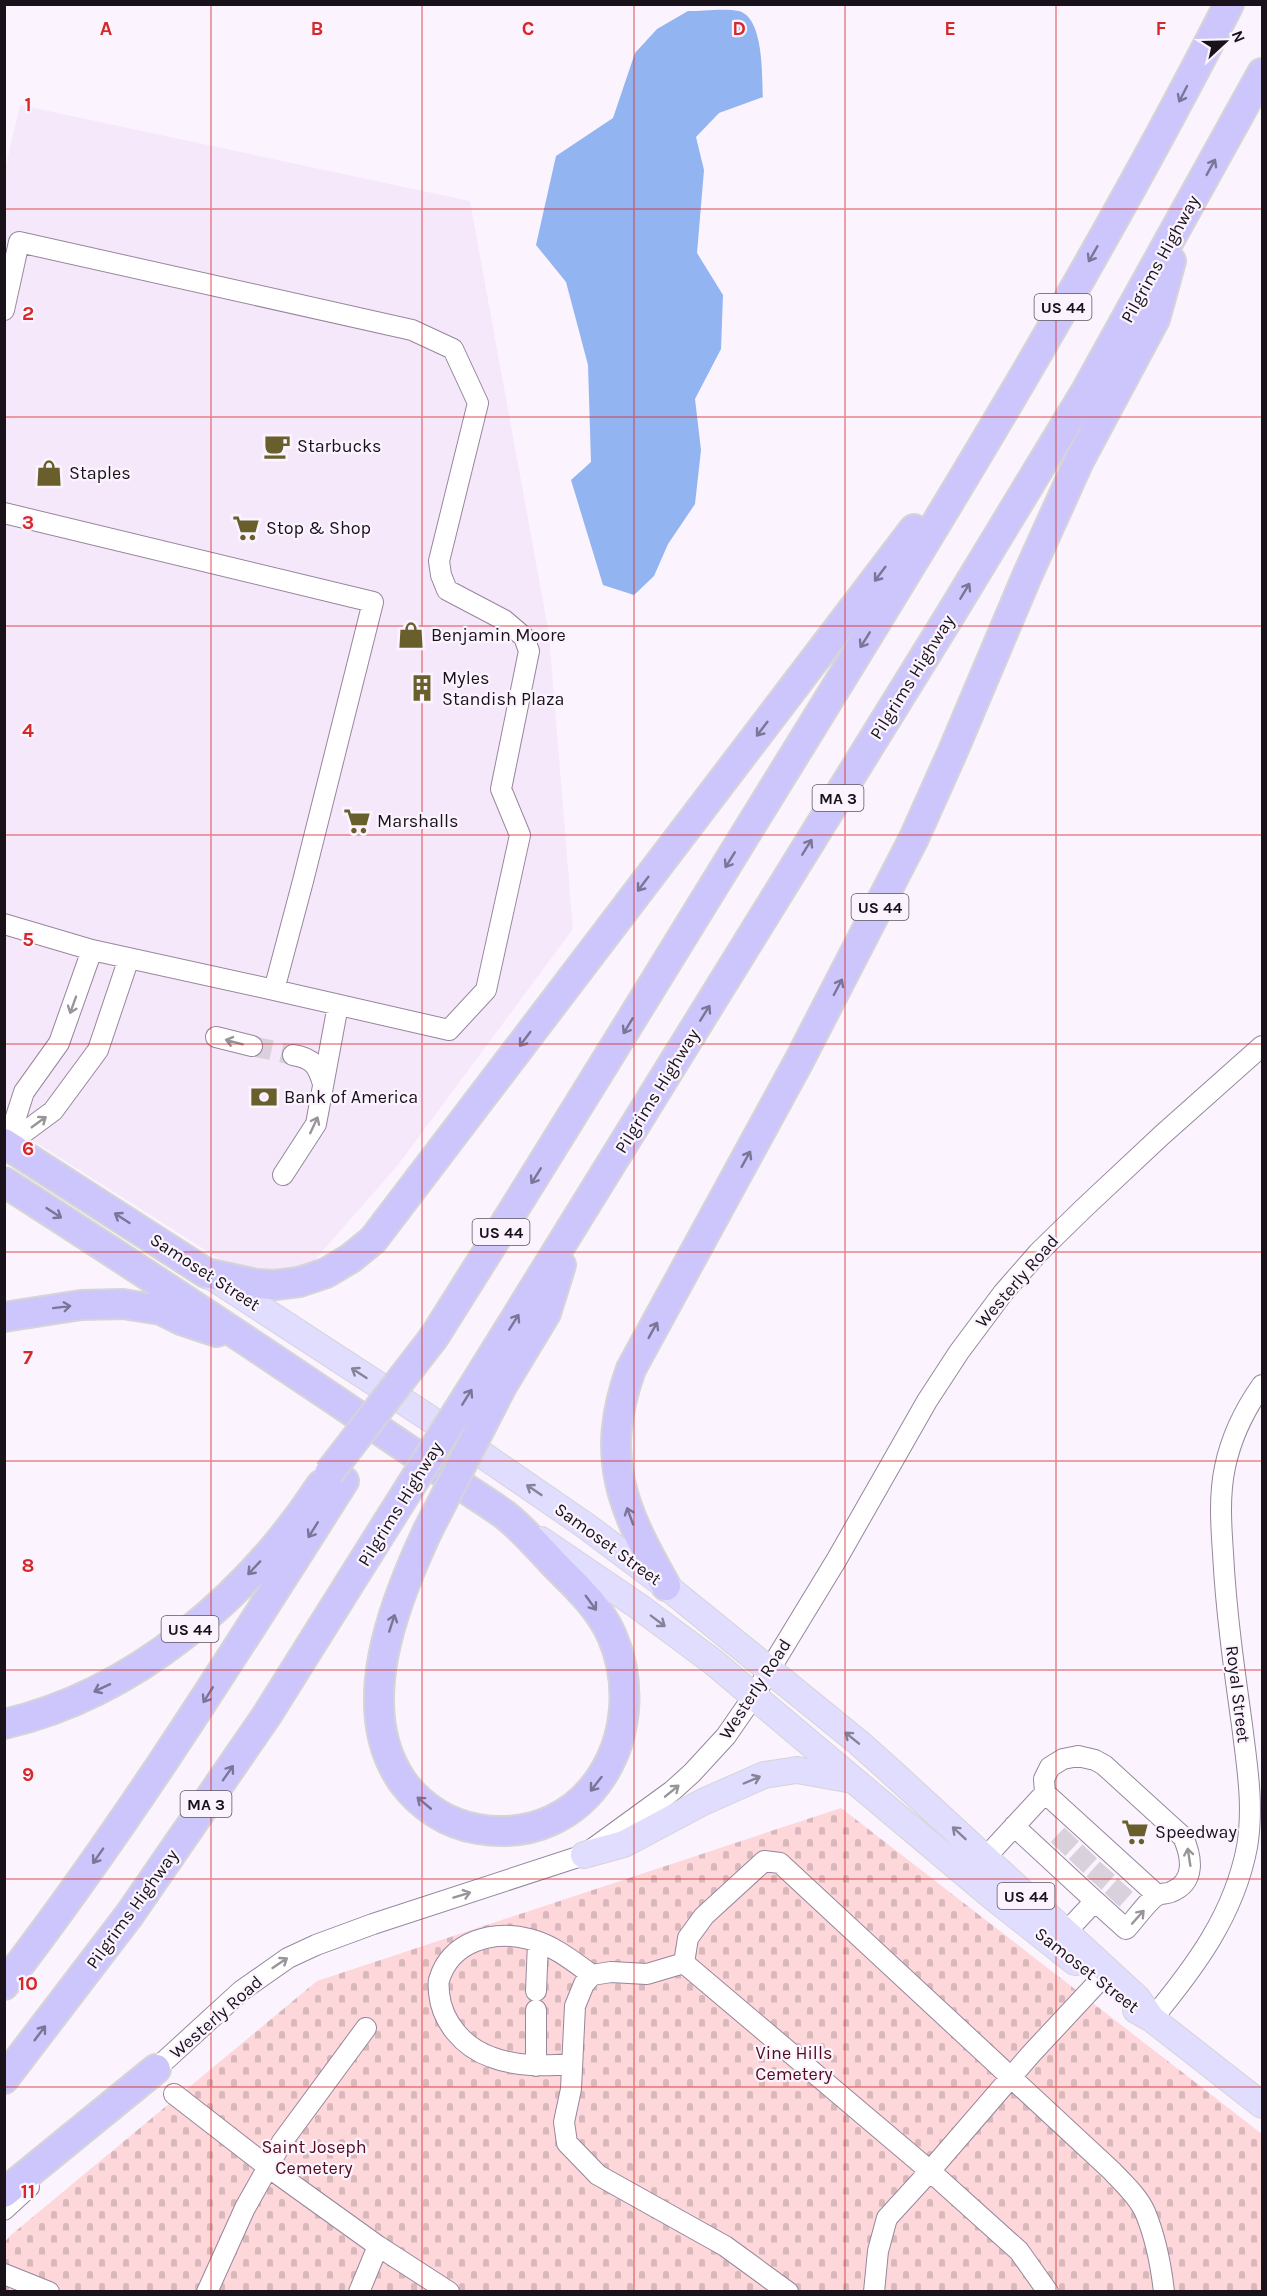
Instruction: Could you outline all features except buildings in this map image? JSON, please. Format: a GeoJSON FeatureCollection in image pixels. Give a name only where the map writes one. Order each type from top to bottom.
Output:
{"type":"FeatureCollection","features":[{"type":"Feature","properties":{"kind":"highway","name":"US 44"},"geometry":{"type":"LineString","coordinates":[[4,1724],[58,1708],[109,1685],[166,1647],[202,1619],[257,1566],[337,1477],[434,1337],[558,1141],[875,624],[1004,410],[1171,118],[1229,4]]}},
{"type":"Feature","properties":{"kind":"highway","name":"Pilgrims Highway"},"geometry":{"type":"LineString","coordinates":[[4,2079],[130,1914],[222,1782],[267,1715],[391,1517],[493,1379],[546,1313],[573,1227],[1086,391],[1263,73]]}},
{"type":"Feature","properties":{"kind":"highway","name":"US 44"},"geometry":{"type":"LineString","coordinates":[[666,1587],[635,1528],[617,1471],[616,1422],[620,1398],[631,1369],[810,1040],[914,838],[1079,461],[1155,319],[1183,218]]}},
{"type":"Feature","properties":{"kind":"highway"},"geometry":{"type":"LineString","coordinates":[[206,1273],[256,1284],[276,1285],[298,1282],[326,1273],[351,1258],[373,1240],[1004,410]]}},
{"type":"Feature","properties":{"kind":"highway","name":"Samoset Street"},"geometry":{"type":"LineString","coordinates":[[5,1145],[206,1273]]}},
{"type":"Feature","properties":{"kind":"highway","name":"Samoset Street"},"geometry":{"type":"LineString","coordinates":[[4,1182],[251,1343],[506,1516]]}},
{"type":"Feature","properties":{"kind":"highway","name":"US 44"},"geometry":{"type":"LineString","coordinates":[[4,1317],[81,1305],[142,1306],[161,1310],[181,1320],[251,1343]]}},
{"type":"Feature","properties":{"kind":"highway"},"geometry":{"type":"LineString","coordinates":[[493,1379],[400,1596],[388,1634],[382,1666],[380,1716],[390,1760],[410,1791],[445,1818],[471,1828],[488,1831],[529,1829],[553,1820],[572,1809],[591,1792],[608,1770],[616,1749],[622,1725],[624,1696],[612,1636],[591,1600],[506,1516]]}},
{"type":"Feature","properties":{"kind":"highway"},"geometry":{"type":"LineString","coordinates":[[4,1985],[47,1930],[184,1734],[337,1477]]}},
{"type":"Feature","properties":{"kind":"highway"},"geometry":{"type":"LineString","coordinates":[[4,2193],[156,2069]]}},
{"type":"Feature","properties":{"kind":"main road","name":"Samoset Street"},"geometry":{"type":"LineString","coordinates":[[206,1273],[458,1438],[586,1526],[666,1587],[858,1742],[1137,1998],[1152,2019]]}},
{"type":"Feature","properties":{"kind":"main road","name":"Samoset Street"},"geometry":{"type":"LineString","coordinates":[[506,1516],[638,1606],[712,1661],[988,1893],[1129,2006],[1152,2019],[1263,2105]]}},
{"type":"Feature","properties":{"kind":"main road"},"geometry":{"type":"LineString","coordinates":[[584,1855],[624,1844],[703,1802],[764,1775],[797,1770],[856,1781]]}},
{"type":"Feature","properties":{"kind":"street"},"geometry":{"type":"LineString","coordinates":[[4,310],[19,242],[412,330],[453,349],[478,403],[440,568],[447,590],[504,620],[524,638],[529,651],[501,789],[520,836],[486,990],[449,1030],[92,950],[4,924]]}},
{"type":"Feature","properties":{"kind":"street"},"geometry":{"type":"LineString","coordinates":[[4,513],[374,602],[274,990]]}},
{"type":"Feature","properties":{"kind":"street"},"geometry":{"type":"LineString","coordinates":[[5,1145],[24,1092],[59,1043],[92,950]]}},
{"type":"Feature","properties":{"kind":"street"},"geometry":{"type":"LineString","coordinates":[[5,1145],[53,1111],[98,1050],[129,958]]}},
{"type":"Feature","properties":{"kind":"street"},"geometry":{"type":"LineString","coordinates":[[283,1175],[316,1124],[338,1005]]}},
{"type":"Feature","properties":{"kind":"street"},"geometry":{"type":"LineString","coordinates":[[216,1037],[252,1046]]}},
{"type":"Feature","properties":{"kind":"street","name":"Westerly Road"},"geometry":{"type":"LineString","coordinates":[[4,2210],[241,1991],[288,1958],[373,1924],[584,1855],[672,1791],[692,1773],[726,1736],[753,1697],[837,1559],[927,1401],[959,1352],[1003,1293],[1038,1253],[1096,1196],[1263,1046]]}},
{"type":"Feature","properties":{"kind":"street"},"geometry":{"type":"LineString","coordinates":[[293,1055],[312,1060],[319,1068],[323,1084]]}},
{"type":"Feature","properties":{"kind":"street","name":"Royal Street"},"geometry":{"type":"LineString","coordinates":[[1152,2019],[1183,1982],[1211,1942],[1235,1893],[1247,1845],[1254,1748],[1225,1596],[1222,1491],[1224,1468],[1230,1449],[1245,1413],[1263,1386]]}},
{"type":"Feature","properties":{"kind":"street"},"geometry":{"type":"LineString","coordinates":[[1014,1826],[1072,1871],[1126,1929],[1157,1895],[1170,1893],[1181,1887],[1191,1872],[1190,1852],[1183,1837],[1104,1765],[1077,1756],[1063,1759],[1050,1767],[1044,1779],[1045,1792],[1078,1828],[1133,1878],[1157,1895]]}},
{"type":"Feature","properties":{"kind":"street"},"geometry":{"type":"LineString","coordinates":[[985,1858],[1045,1792]]}},
{"type":"Feature","properties":{"kind":"street"},"geometry":{"type":"LineString","coordinates":[[684,1963],[688,1938],[704,1916],[764,1861],[780,1863],[1132,2192],[1144,2211],[1161,2267],[1164,2292]]}},
{"type":"Feature","properties":{"kind":"street"},"geometry":{"type":"LineString","coordinates":[[1066,1932],[1098,1897]]}},
{"type":"Feature","properties":{"kind":"street"},"geometry":{"type":"LineString","coordinates":[[572,2064],[536,2066],[490,2057],[466,2043],[442,2014],[438,1981],[447,1964],[460,1949],[476,1940],[499,1934],[551,1947],[592,1975]]}},
{"type":"Feature","properties":{"kind":"street"},"geometry":{"type":"LineString","coordinates":[[536,2066],[535,1967],[538,1942]]}},
{"type":"Feature","properties":{"kind":"street"},"geometry":{"type":"LineString","coordinates":[[684,1963],[647,1974],[611,1972],[592,1975],[584,1984],[575,2006],[571,2089],[564,2122],[567,2143],[598,2175],[725,2246],[788,2292]]}},
{"type":"Feature","properties":{"kind":"street"},"geometry":{"type":"LineString","coordinates":[[684,1963],[930,2171],[1019,2251],[1048,2292]]}},
{"type":"Feature","properties":{"kind":"street"},"geometry":{"type":"LineString","coordinates":[[874,2292],[878,2252],[887,2218],[1099,1981]]}},
{"type":"Feature","properties":{"kind":"street"},"geometry":{"type":"LineString","coordinates":[[207,2292],[245,2208],[282,2142],[366,2028]]}},
{"type":"Feature","properties":{"kind":"street"},"geometry":{"type":"LineString","coordinates":[[174,2094],[268,2167],[378,2246],[449,2292]]}},
{"type":"Feature","properties":{"kind":"street"},"geometry":{"type":"LineString","coordinates":[[358,2292],[378,2246]]}},
{"type":"Feature","properties":{"kind":"street"},"geometry":{"type":"LineString","coordinates":[[4,2274],[49,2292]]}},
{"type":"Feature","properties":{"kind":"shaded area","name":"Myles Standish Plaza"},"geometry":{"type":"Polygon","coordinates":[[[20,105],[470,201],[549,634],[573,929],[398,1165],[307,1269],[266,1273],[221,1260],[5,1123],[4,173],[20,105]]]}},
{"type":"Feature","properties":{"kind":"green space","name":"Vine Hills Cemetery"},"geometry":{"type":"Polygon","coordinates":[[[841,1808],[1262,2134],[1262,2291],[5,2292],[4,2243],[11,2235],[317,1981],[841,1808]]]}},
{"type":"Feature","properties":{"kind":"water"},"geometry":{"type":"Polygon","coordinates":[[[734,10],[747,16],[753,24],[760,49],[763,97],[719,113],[696,137],[704,170],[697,253],[723,295],[721,349],[695,399],[701,450],[695,504],[668,544],[654,576],[634,595],[603,585],[571,480],[591,462],[588,365],[566,282],[536,245],[556,156],[613,118],[635,53],[657,29],[688,11],[734,10]]]}},
{"type":"Feature","properties":{"kind":"tunnel"},"geometry":{"type":"LineString","coordinates":[[252,1046],[293,1055]]}},
{"type":"Feature","properties":{"kind":"tunnel"},"geometry":{"type":"LineString","coordinates":[[1058,1849],[1076,1830]]}},
{"type":"Feature","properties":{"kind":"tunnel"},"geometry":{"type":"LineString","coordinates":[[1076,1866],[1094,1847]]}},
{"type":"Feature","properties":{"kind":"tunnel"},"geometry":{"type":"LineString","coordinates":[[1094,1883],[1112,1863]]}},
{"type":"Feature","properties":{"kind":"tunnel"},"geometry":{"type":"LineString","coordinates":[[1112,1900],[1130,1880]]}},
{"type":"Feature","properties":{"kind":"place","name":"Starbucks"},"geometry":{"type":"Point","coordinates":[277,446]}},
{"type":"Feature","properties":{"kind":"place","name":"Staples"},"geometry":{"type":"Point","coordinates":[49,473]}},
{"type":"Feature","properties":{"kind":"place","name":"Stop & Shop"},"geometry":{"type":"Point","coordinates":[246,528]}},
{"type":"Feature","properties":{"kind":"place","name":"Benjamin Moore"},"geometry":{"type":"Point","coordinates":[411,635]}},
{"type":"Feature","properties":{"kind":"place","name":"Myles Standish Plaza"},"geometry":{"type":"Point","coordinates":[422,688]}},
{"type":"Feature","properties":{"kind":"place","name":"Marshalls"},"geometry":{"type":"Point","coordinates":[357,821]}},
{"type":"Feature","properties":{"kind":"place","name":"Bank of America"},"geometry":{"type":"Point","coordinates":[264,1097]}},
{"type":"Feature","properties":{"kind":"place","name":"Speedway"},"geometry":{"type":"Point","coordinates":[1135,1832]}},
{"type":"Feature","properties":{"kind":"park label","name":"Saint Joseph Cemetery"},"geometry":{"type":"Point","coordinates":[314,2157]}}]}
